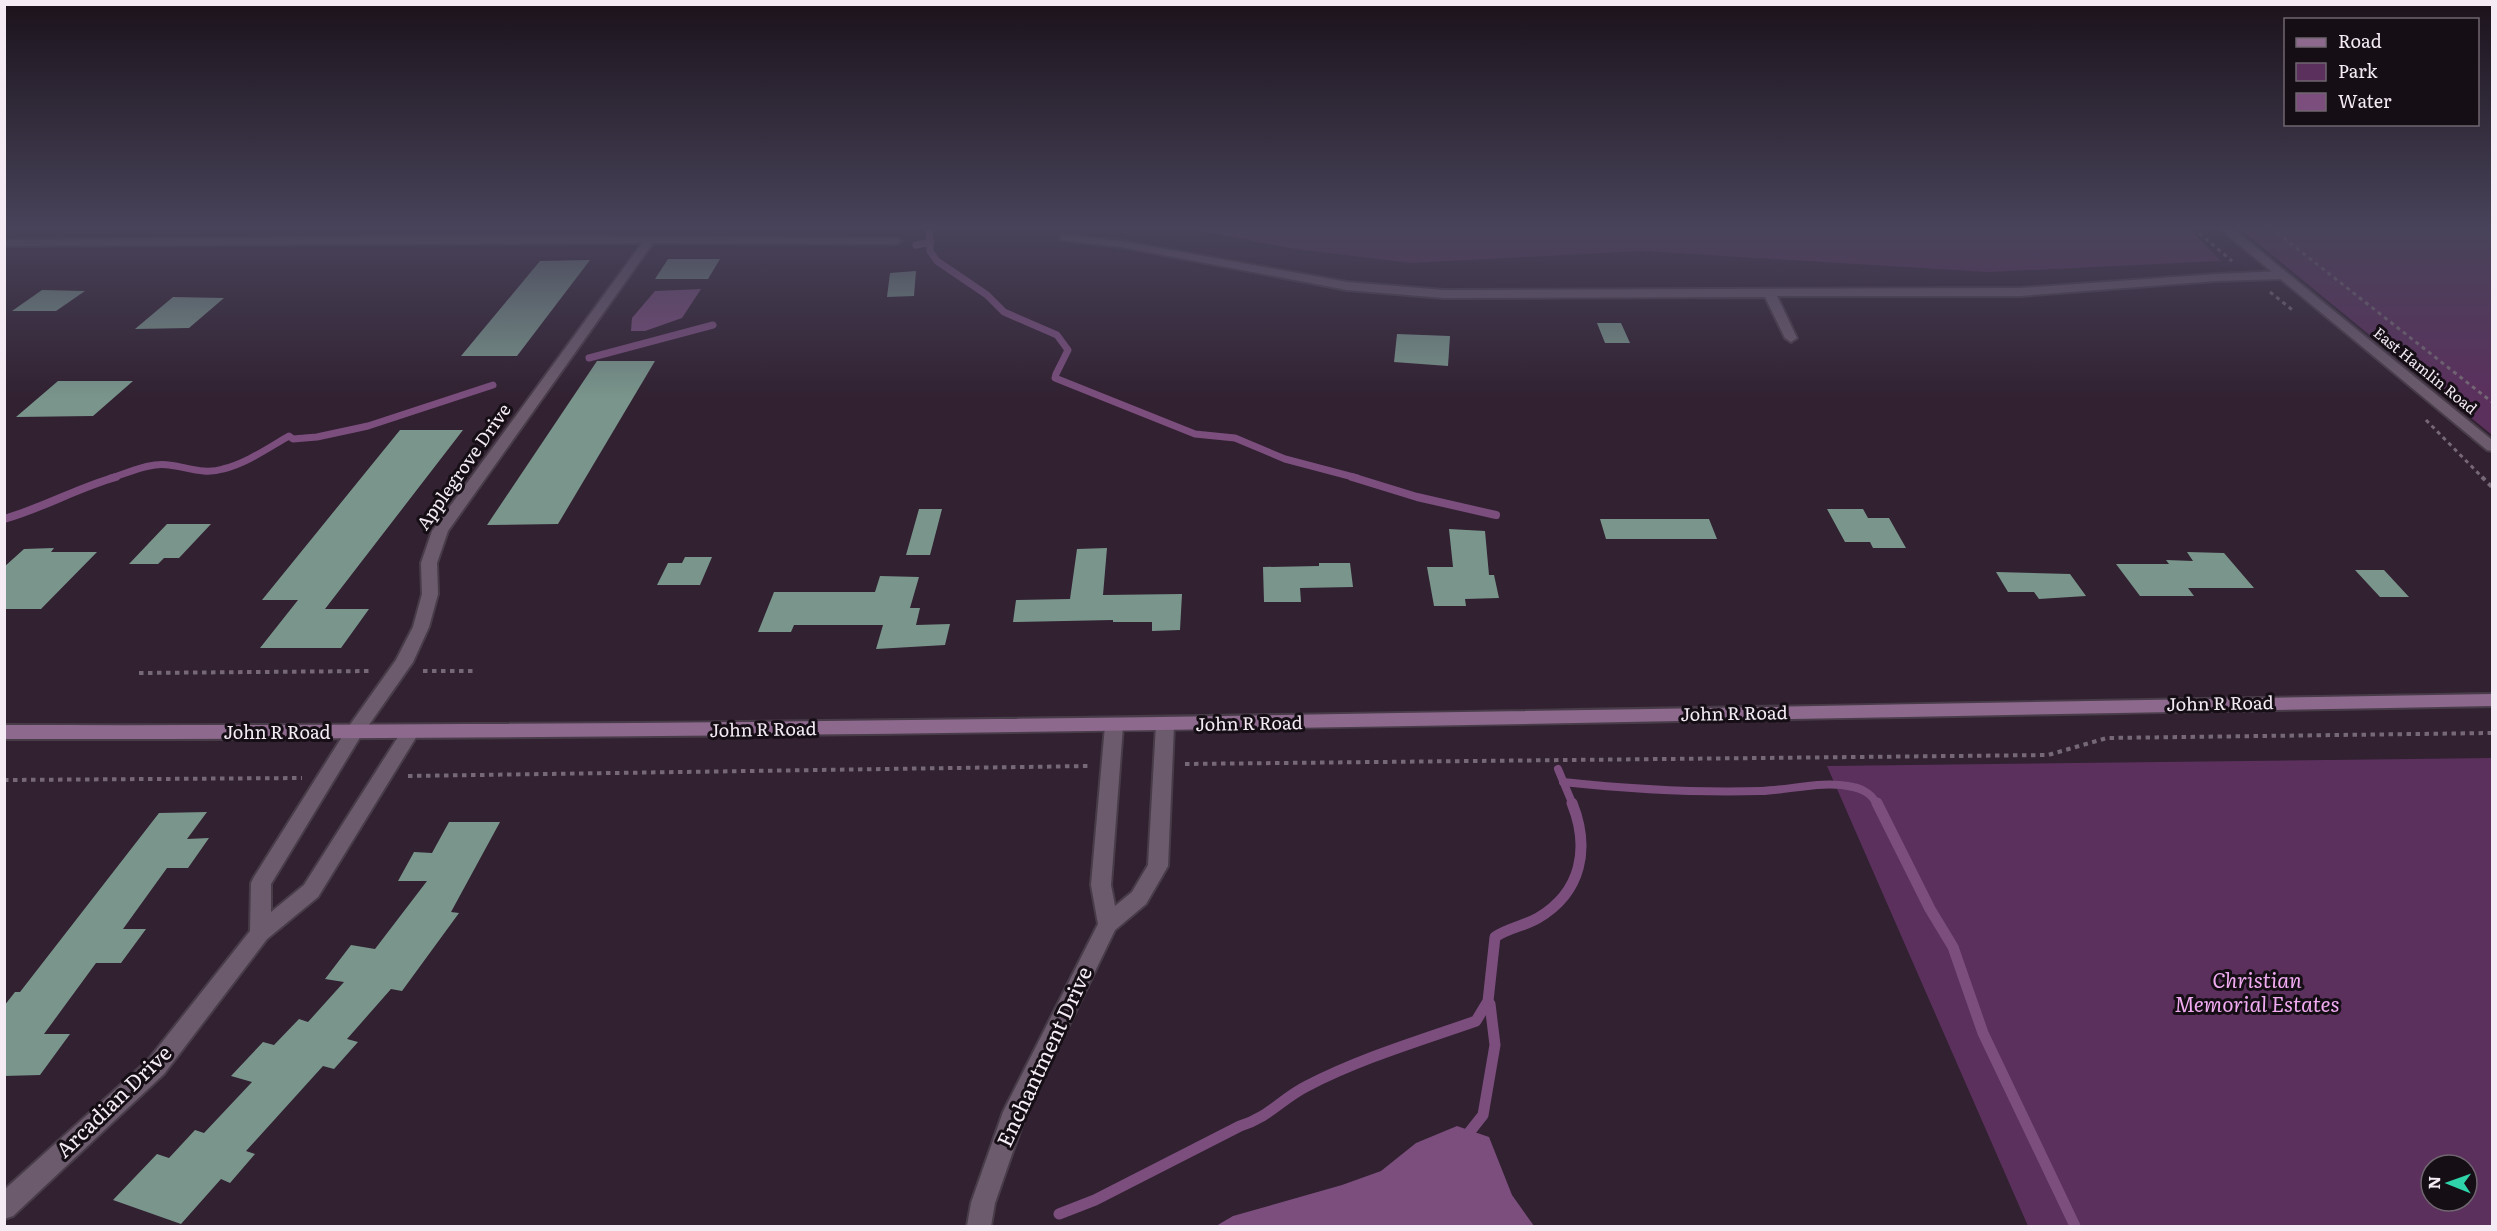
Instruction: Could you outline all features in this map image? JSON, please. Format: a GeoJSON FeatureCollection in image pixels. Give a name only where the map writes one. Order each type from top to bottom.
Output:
{"type":"FeatureCollection","features":[{"type":"Feature","properties":{"kind":"main road","name":"John R Road"},"geometry":{"type":"LineString","coordinates":[[4,732],[409,734],[1114,726],[2493,700]]}},
{"type":"Feature","properties":{"kind":"street","name":"Applegrove Drive"},"geometry":{"type":"LineString","coordinates":[[353,734],[398,671],[422,627],[429,594],[429,562],[440,531],[617,285]]}},
{"type":"Feature","properties":{"kind":"street"},"geometry":{"type":"LineString","coordinates":[[1359,285],[1412,292],[1493,295],[2037,291],[2103,285]]}},
{"type":"Feature","properties":{"kind":"street","name":"East Hamlin Road"},"geometry":{"type":"LineString","coordinates":[[2295,285],[2493,447]]}},
{"type":"Feature","properties":{"kind":"street"},"geometry":{"type":"LineString","coordinates":[[1769,293],[1791,338]]}},
{"type":"Feature","properties":{"kind":"street","name":"Enchantment Drive"},"geometry":{"type":"LineString","coordinates":[[979,1227],[983,1203],[1015,1112],[1108,924],[1139,898],[1158,866],[1165,725]]}},
{"type":"Feature","properties":{"kind":"street"},"geometry":{"type":"LineString","coordinates":[[1108,924],[1101,885],[1114,726]]}},
{"type":"Feature","properties":{"kind":"street"},"geometry":{"type":"LineString","coordinates":[[260,933],[261,883],[353,734]]}},
{"type":"Feature","properties":{"kind":"street","name":"Arcadian Drive"},"geometry":{"type":"LineString","coordinates":[[4,1207],[156,1066],[260,933],[311,891],[409,734]]}},
{"type":"Feature","properties":{"kind":"path"},"geometry":{"type":"LineString","coordinates":[[2344,285],[2493,402]]}},
{"type":"Feature","properties":{"kind":"path"},"geometry":{"type":"LineString","coordinates":[[2264,288],[2296,312]]}},
{"type":"Feature","properties":{"kind":"path"},"geometry":{"type":"LineString","coordinates":[[2421,415],[2493,487]]}},
{"type":"Feature","properties":{"kind":"path"},"geometry":{"type":"LineString","coordinates":[[139,673],[476,671]]}},
{"type":"Feature","properties":{"kind":"path"},"geometry":{"type":"LineString","coordinates":[[1163,764],[2048,755],[2107,738],[2493,733]]}},
{"type":"Feature","properties":{"kind":"path"},"geometry":{"type":"LineString","coordinates":[[382,776],[1110,766]]}},
{"type":"Feature","properties":{"kind":"path"},"geometry":{"type":"LineString","coordinates":[[4,780],[326,778]]}},
{"type":"Feature","properties":{"kind":"green space"},"geometry":{"type":"Polygon","coordinates":[[[2309,285],[2492,285],[2492,435],[2309,285]]]}},
{"type":"Feature","properties":{"kind":"green space","name":"Christian Memorial Estates"},"geometry":{"type":"Polygon","coordinates":[[[2492,758],[2492,1226],[2028,1226],[1827,766],[2492,758]]]}},
{"type":"Feature","properties":{"kind":"water"},"geometry":{"type":"Polygon","coordinates":[[[701,289],[682,318],[645,331],[631,331],[632,318],[655,291],[701,289]]]}},
{"type":"Feature","properties":{"kind":"water"},"geometry":{"type":"Polygon","coordinates":[[[1457,1126],[1489,1137],[1512,1195],[1534,1226],[1216,1226],[1233,1216],[1342,1185],[1381,1171],[1416,1143],[1457,1126]]]}},
{"type":"Feature","properties":{"kind":"building"},"geometry":{"type":"Polygon","coordinates":[[[520,285],[571,285],[517,356],[461,356],[520,285]]]}},
{"type":"Feature","properties":{"kind":"building"},"geometry":{"type":"Polygon","coordinates":[[[888,285],[915,285],[914,296],[887,297],[888,285]]]}},
{"type":"Feature","properties":{"kind":"building"},"geometry":{"type":"Polygon","coordinates":[[[42,290],[85,291],[56,311],[12,311],[42,290]]]}},
{"type":"Feature","properties":{"kind":"building"},"geometry":{"type":"Polygon","coordinates":[[[173,297],[224,298],[189,328],[135,329],[173,297]]]}},
{"type":"Feature","properties":{"kind":"building"},"geometry":{"type":"Polygon","coordinates":[[[1597,323],[1621,323],[1630,343],[1605,343],[1597,323]]]}},
{"type":"Feature","properties":{"kind":"building"},"geometry":{"type":"Polygon","coordinates":[[[1397,334],[1450,336],[1448,366],[1394,362],[1397,334]]]}},
{"type":"Feature","properties":{"kind":"building"},"geometry":{"type":"Polygon","coordinates":[[[597,361],[655,361],[558,524],[487,525],[597,361]]]}},
{"type":"Feature","properties":{"kind":"building"},"geometry":{"type":"Polygon","coordinates":[[[58,381],[133,381],[93,416],[16,417],[58,381]]]}},
{"type":"Feature","properties":{"kind":"building"},"geometry":{"type":"Polygon","coordinates":[[[400,430],[463,430],[325,609],[369,609],[341,648],[260,648],[298,600],[262,600],[400,430]]]}},
{"type":"Feature","properties":{"kind":"building"},"geometry":{"type":"Polygon","coordinates":[[[919,509],[942,509],[930,555],[906,555],[919,509]]]}},
{"type":"Feature","properties":{"kind":"building"},"geometry":{"type":"Polygon","coordinates":[[[1827,509],[1863,509],[1868,518],[1889,518],[1906,548],[1873,548],[1870,542],[1845,542],[1827,509]]]}},
{"type":"Feature","properties":{"kind":"building"},"geometry":{"type":"Polygon","coordinates":[[[1600,519],[1709,519],[1717,539],[1606,539],[1600,519]]]}},
{"type":"Feature","properties":{"kind":"building"},"geometry":{"type":"Polygon","coordinates":[[[167,524],[211,524],[179,558],[164,558],[158,564],[129,564],[167,524]]]}},
{"type":"Feature","properties":{"kind":"building"},"geometry":{"type":"Polygon","coordinates":[[[1449,529],[1485,531],[1489,575],[1494,575],[1499,598],[1465,599],[1466,606],[1434,606],[1427,567],[1453,567],[1449,529]]]}},
{"type":"Feature","properties":{"kind":"building"},"geometry":{"type":"Polygon","coordinates":[[[54,548],[51,552],[97,552],[41,609],[4,609],[4,567],[24,549],[54,548]]]}},
{"type":"Feature","properties":{"kind":"building"},"geometry":{"type":"Polygon","coordinates":[[[1107,548],[1103,595],[1182,594],[1180,630],[1152,631],[1152,622],[1113,622],[1113,620],[1013,622],[1016,600],[1070,599],[1077,549],[1107,548]]]}},
{"type":"Feature","properties":{"kind":"building"},"geometry":{"type":"Polygon","coordinates":[[[2187,552],[2224,553],[2254,588],[2188,588],[2194,596],[2140,596],[2116,564],[2169,564],[2166,560],[2193,561],[2187,552]]]}},
{"type":"Feature","properties":{"kind":"building"},"geometry":{"type":"Polygon","coordinates":[[[685,557],[712,557],[700,585],[657,585],[668,563],[682,563],[685,557]]]}},
{"type":"Feature","properties":{"kind":"building"},"geometry":{"type":"Polygon","coordinates":[[[1319,563],[1350,563],[1353,587],[1300,588],[1301,602],[1264,602],[1263,567],[1319,566],[1319,563]]]}},
{"type":"Feature","properties":{"kind":"building"},"geometry":{"type":"Polygon","coordinates":[[[2355,570],[2384,570],[2409,597],[2380,597],[2355,570]]]}},
{"type":"Feature","properties":{"kind":"building"},"geometry":{"type":"Polygon","coordinates":[[[1996,572],[2070,574],[2086,596],[2039,599],[2034,592],[2008,592],[1996,572]]]}},
{"type":"Feature","properties":{"kind":"building"},"geometry":{"type":"Polygon","coordinates":[[[880,576],[919,577],[910,608],[920,608],[916,625],[950,624],[945,645],[876,649],[883,625],[794,625],[791,632],[758,632],[774,592],[875,592],[880,576]]]}},
{"type":"Feature","properties":{"kind":"building"},"geometry":{"type":"Polygon","coordinates":[[[207,812],[187,839],[209,838],[188,868],[167,868],[123,929],[146,929],[121,963],[96,963],[44,1034],[70,1034],[40,1075],[4,1076],[4,1006],[15,992],[20,992],[159,813],[207,812]]]}},
{"type":"Feature","properties":{"kind":"building"},"geometry":{"type":"Polygon","coordinates":[[[449,822],[500,822],[451,912],[459,913],[402,991],[391,989],[347,1039],[358,1042],[334,1069],[323,1066],[246,1151],[255,1154],[230,1183],[221,1179],[181,1224],[113,1200],[157,1154],[169,1158],[195,1130],[204,1133],[252,1082],[231,1076],[263,1042],[274,1045],[299,1019],[308,1022],[344,982],[325,979],[351,945],[375,949],[427,881],[398,881],[414,852],[432,853],[449,822]]]}},
{"type":"Feature","properties":{"kind":"waterway"},"geometry":{"type":"LineString","coordinates":[[973,285],[987,295],[1004,312],[1057,335],[1068,350],[1055,378],[1195,434],[1235,438],[1285,459],[1357,478]]}},
{"type":"Feature","properties":{"kind":"waterway"},"geometry":{"type":"LineString","coordinates":[[589,358],[713,325]]}},
{"type":"Feature","properties":{"kind":"waterway"},"geometry":{"type":"LineString","coordinates":[[111,478],[162,464],[216,471],[249,459],[289,436],[293,439],[317,437],[368,426],[493,385]]}},
{"type":"Feature","properties":{"kind":"waterway"},"geometry":{"type":"LineString","coordinates":[[4,519],[116,477]]}},
{"type":"Feature","properties":{"kind":"waterway"},"geometry":{"type":"LineString","coordinates":[[1352,477],[1417,497],[1496,515]]}},
{"type":"Feature","properties":{"kind":"waterway"},"geometry":{"type":"LineString","coordinates":[[1558,769],[1563,782]]}},
{"type":"Feature","properties":{"kind":"waterway"},"geometry":{"type":"LineString","coordinates":[[1563,782],[1712,791],[1761,791],[1842,785],[1864,791],[1873,798],[1877,805]]}},
{"type":"Feature","properties":{"kind":"waterway"},"geometry":{"type":"LineString","coordinates":[[1563,782],[1573,805]]}},
{"type":"Feature","properties":{"kind":"waterway"},"geometry":{"type":"LineString","coordinates":[[1059,1214],[1095,1200],[1251,1122],[1298,1091],[1327,1076],[1390,1050],[1476,1021],[1488,1001],[1495,937],[1538,918],[1553,907],[1573,882],[1581,852],[1578,820],[1572,803]]}},
{"type":"Feature","properties":{"kind":"waterway"},"geometry":{"type":"LineString","coordinates":[[1877,803],[1930,909],[1953,947],[1983,1033],[2075,1226]]}},
{"type":"Feature","properties":{"kind":"waterway"},"geometry":{"type":"LineString","coordinates":[[1464,1139],[1483,1115],[1495,1045],[1490,1004]]}}]}
